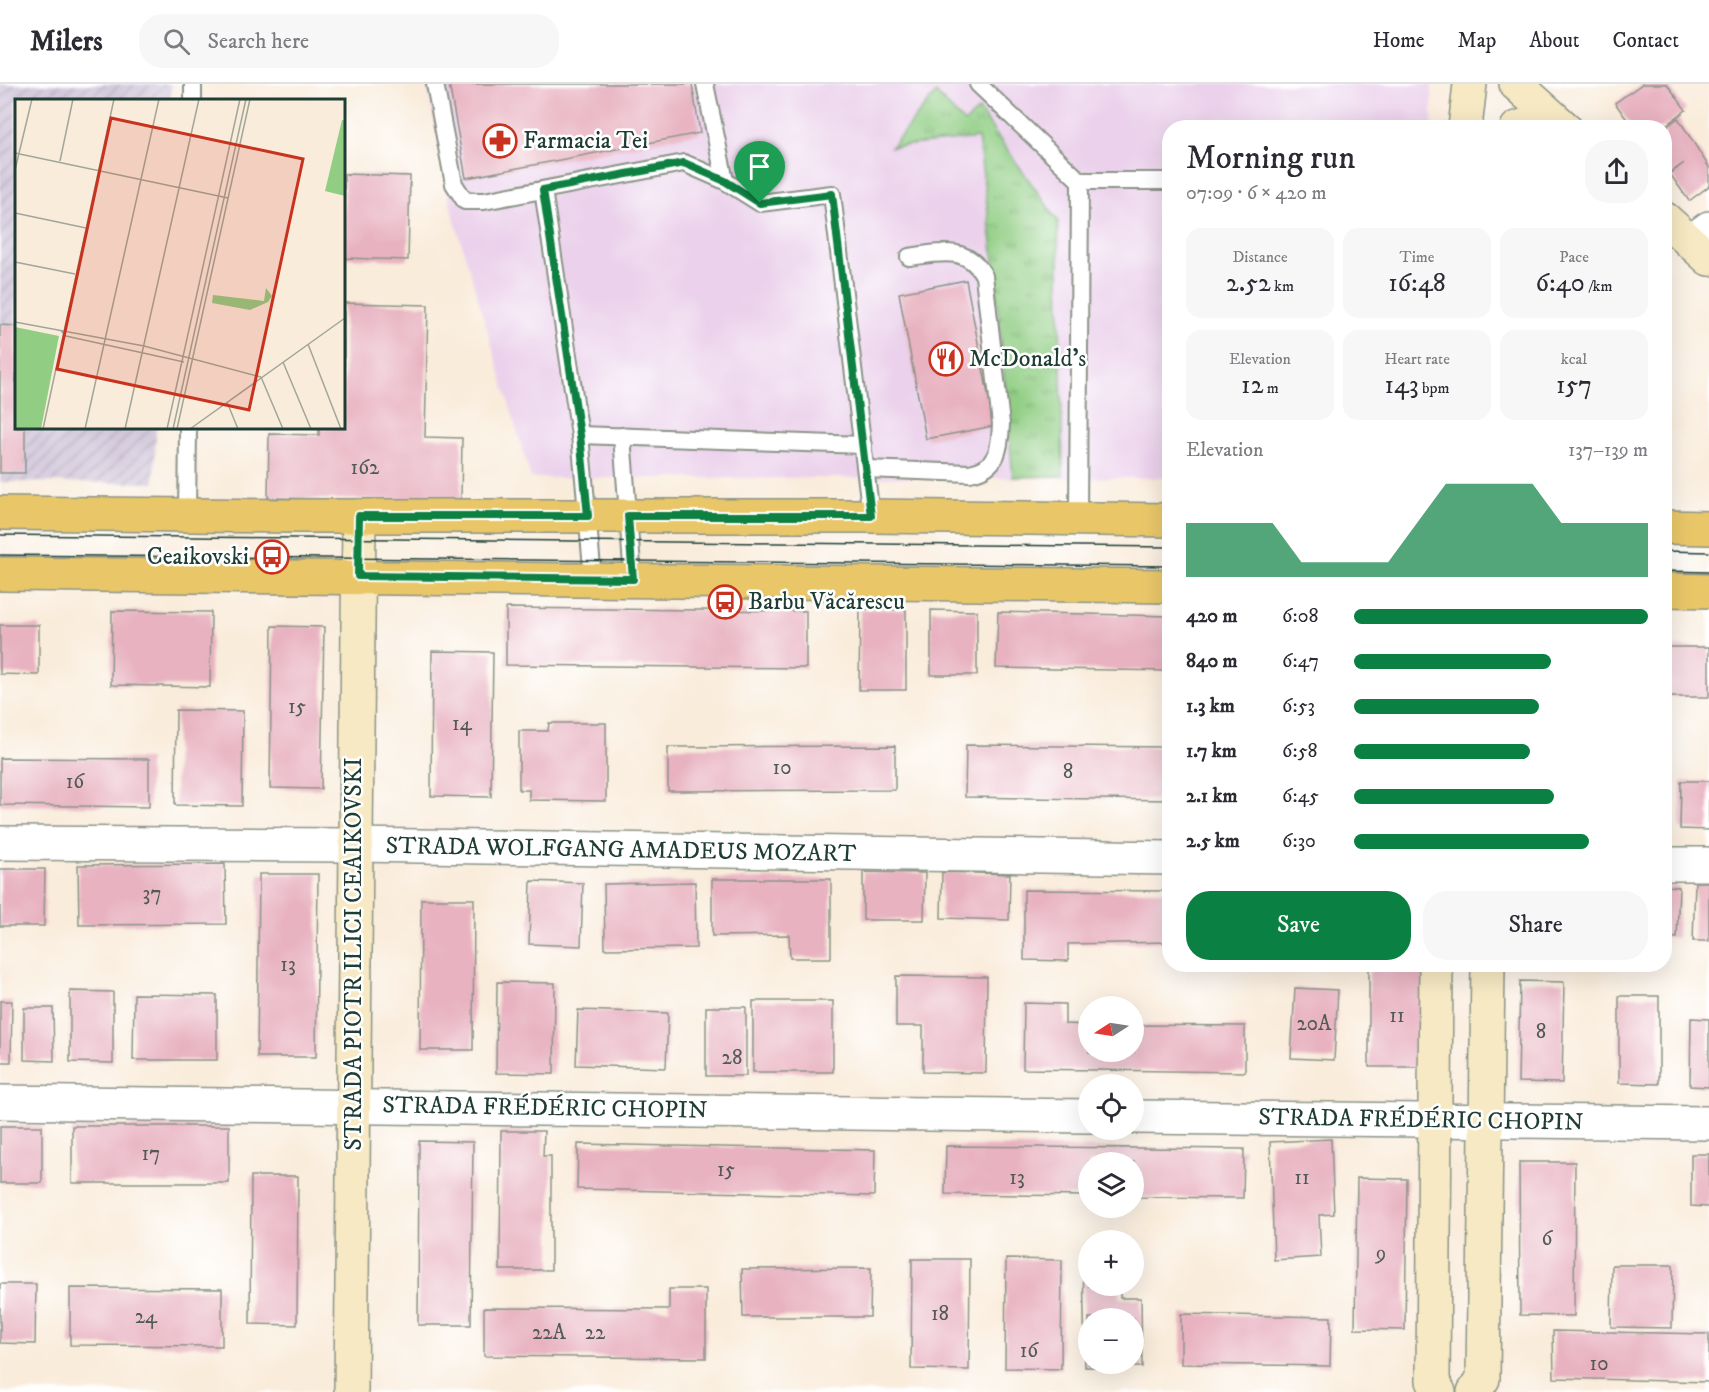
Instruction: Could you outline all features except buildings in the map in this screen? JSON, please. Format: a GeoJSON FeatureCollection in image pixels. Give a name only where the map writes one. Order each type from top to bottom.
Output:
{"type":"FeatureCollection","features":[{"type":"Feature","properties":{"kind":"main road"},"geometry":{"type":"LineString","coordinates":[[0,513],[871,516],[1162,520]]}},
{"type":"Feature","properties":{"kind":"main road"},"geometry":{"type":"LineString","coordinates":[[1672,527],[1709,528]]}},
{"type":"Feature","properties":{"kind":"main road"},"geometry":{"type":"LineString","coordinates":[[0,574],[1162,586]]}},
{"type":"Feature","properties":{"kind":"main road"},"geometry":{"type":"LineString","coordinates":[[1672,590],[1709,591]]}},
{"type":"Feature","properties":{"kind":"street"},"geometry":{"type":"LineString","coordinates":[[1466,120],[1470,84]]}},
{"type":"Feature","properties":{"kind":"street"},"geometry":{"type":"LineString","coordinates":[[1516,84],[1556,120]]}},
{"type":"Feature","properties":{"kind":"street"},"geometry":{"type":"LineString","coordinates":[[1672,223],[1703,243]]}},
{"type":"Feature","properties":{"kind":"street","name":"STRADA PIOTR ILICI CEAIKOVSKI"},"geometry":{"type":"LineString","coordinates":[[351,1392],[359,516]]}},
{"type":"Feature","properties":{"kind":"street","name":"STRADA WOLFGANG AMADEUS MOZART"},"geometry":{"type":"LineString","coordinates":[[0,843],[355,845],[1162,858]]}},
{"type":"Feature","properties":{"kind":"street"},"geometry":{"type":"LineString","coordinates":[[1672,864],[1709,864]]}},
{"type":"Feature","properties":{"kind":"street"},"geometry":{"type":"LineString","coordinates":[[1436,972],[1433,1381],[1439,1392]]}},
{"type":"Feature","properties":{"kind":"street"},"geometry":{"type":"LineString","coordinates":[[1474,1392],[1483,1379],[1488,972]]}},
{"type":"Feature","properties":{"kind":"street","name":"STRADA FRÉDÉRIC CHOPIN"},"geometry":{"type":"LineString","coordinates":[[0,1102],[1078,1116]]}},
{"type":"Feature","properties":{"kind":"street","name":"STRADA FRÉDÉRIC CHOPIN"},"geometry":{"type":"LineString","coordinates":[[1144,1117],[1709,1123]]}},
{"type":"Feature","properties":{"kind":"lane"},"geometry":{"type":"LineString","coordinates":[[435,84],[454,184],[465,201],[484,201],[684,163],[725,181],[760,203],[832,194],[871,516]]}},
{"type":"Feature","properties":{"kind":"lane"},"geometry":{"type":"LineString","coordinates":[[705,84],[725,181]]}},
{"type":"Feature","properties":{"kind":"lane"},"geometry":{"type":"LineString","coordinates":[[978,84],[1080,181],[1162,181]]}},
{"type":"Feature","properties":{"kind":"lane"},"geometry":{"type":"LineString","coordinates":[[1078,520],[1080,181]]}},
{"type":"Feature","properties":{"kind":"lane"},"geometry":{"type":"LineString","coordinates":[[543,190],[580,435],[593,579]]}},
{"type":"Feature","properties":{"kind":"lane"},"geometry":{"type":"LineString","coordinates":[[866,469],[981,471],[990,466],[998,455],[1001,441],[984,276],[979,267],[961,254],[949,252],[909,257]]}},
{"type":"Feature","properties":{"kind":"lane"},"geometry":{"type":"LineString","coordinates":[[187,515],[188,429]]}},
{"type":"Feature","properties":{"kind":"lane"},"geometry":{"type":"LineString","coordinates":[[580,435],[863,445]]}},
{"type":"Feature","properties":{"kind":"lane"},"geometry":{"type":"LineString","coordinates":[[622,436],[633,579]]}},
{"type":"Feature","properties":{"kind":"shaded area"},"geometry":{"type":"Polygon","coordinates":[[[0,84],[171,84],[170,99],[15,99],[15,429],[156,429],[154,483],[0,482],[0,84]]]}},
{"type":"Feature","properties":{"kind":"shaded area"},"geometry":{"type":"Polygon","coordinates":[[[427,84],[1432,84],[1432,120],[1162,120],[1162,478],[531,478],[450,204],[427,84]]]}},
{"type":"Feature","properties":{"kind":"green space"},"geometry":{"type":"Polygon","coordinates":[[[936,93],[964,123],[979,110],[1058,221],[1063,476],[1013,477],[992,242],[978,138],[891,147],[936,93]]]}},
{"type":"Feature","properties":{"kind":"tram line"},"geometry":{"type":"LineString","coordinates":[[0,535],[1162,547]]}},
{"type":"Feature","properties":{"kind":"tram line"},"geometry":{"type":"LineString","coordinates":[[1672,551],[1709,552]]}},
{"type":"Feature","properties":{"kind":"tram line"},"geometry":{"type":"LineString","coordinates":[[0,555],[1162,566]]}},
{"type":"Feature","properties":{"kind":"tram line"},"geometry":{"type":"LineString","coordinates":[[1672,571],[1709,572]]}},
{"type":"Feature","properties":{"kind":"place","name":"Farmacia Tei"},"geometry":{"type":"Point","coordinates":[500,141]}},
{"type":"Feature","properties":{"kind":"place","name":"McDonald's"},"geometry":{"type":"Point","coordinates":[946,359]}},
{"type":"Feature","properties":{"kind":"place","name":"Ceaikovski"},"geometry":{"type":"Point","coordinates":[272,557]}},
{"type":"Feature","properties":{"kind":"place","name":"Barbu Văcărescu"},"geometry":{"type":"Point","coordinates":[725,602]}},
{"type":"Feature","properties":{"kind":"route"},"geometry":{"type":"LineString","coordinates":[[684,163],[725,181],[760,203],[832,194],[871,516],[628,516],[633,579],[358,576],[359,516],[588,516],[580,435],[543,190],[684,163]]}}]}
